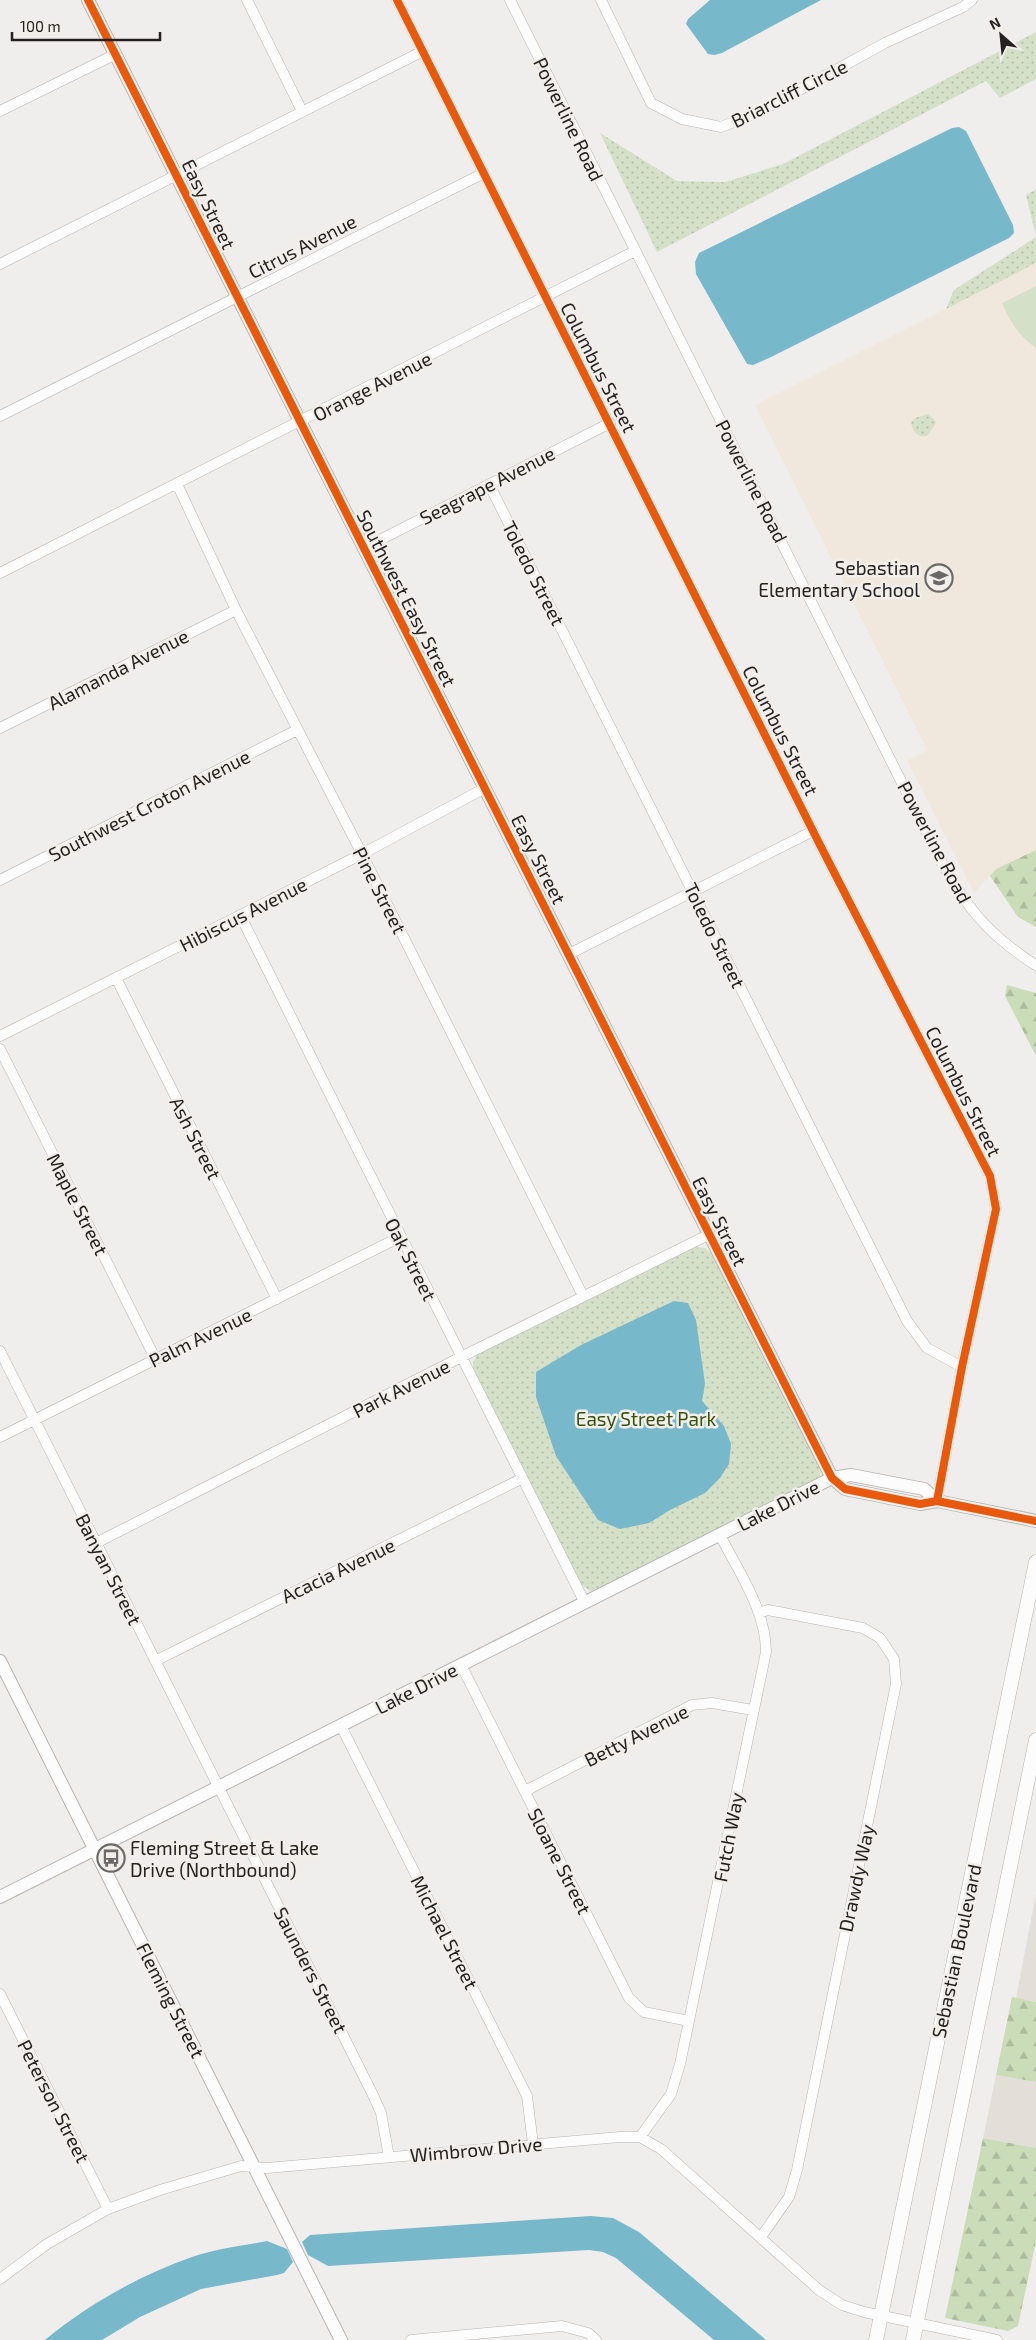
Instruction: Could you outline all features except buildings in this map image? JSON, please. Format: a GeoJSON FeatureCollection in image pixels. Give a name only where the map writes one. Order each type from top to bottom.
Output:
{"type":"FeatureCollection","features":[{"type":"Feature","properties":{"kind":"main road","name":"Sebastian Boulevard"},"geometry":{"type":"LineString","coordinates":[[876,2340],[1036,1562]]}},
{"type":"Feature","properties":{"kind":"main road","name":"Sebastian Boulevard"},"geometry":{"type":"LineString","coordinates":[[913,2340],[1036,1740]]}},
{"type":"Feature","properties":{"kind":"street","name":"Easy Street"},"geometry":{"type":"LineString","coordinates":[[88,0],[300,423]]}},
{"type":"Feature","properties":{"kind":"street"},"geometry":{"type":"LineString","coordinates":[[246,0],[302,111]]}},
{"type":"Feature","properties":{"kind":"street","name":"Columbus Street"},"geometry":{"type":"LineString","coordinates":[[397,0],[813,831],[990,1176],[996,1209],[962,1367],[937,1501]]}},
{"type":"Feature","properties":{"kind":"street","name":"Powerline Road"},"geometry":{"type":"LineString","coordinates":[[510,0],[959,892],[988,929],[1028,961],[1036,964]]}},
{"type":"Feature","properties":{"kind":"street","name":"Briarcliff Circle"},"geometry":{"type":"LineString","coordinates":[[601,0],[652,103],[682,120],[721,127],[759,112],[885,43],[963,7],[972,0]]}},
{"type":"Feature","properties":{"kind":"street"},"geometry":{"type":"LineString","coordinates":[[0,264],[423,51]]}},
{"type":"Feature","properties":{"kind":"street"},"geometry":{"type":"LineString","coordinates":[[0,112],[116,54]]}},
{"type":"Feature","properties":{"kind":"street","name":"Citrus Avenue"},"geometry":{"type":"LineString","coordinates":[[0,416],[484,173]]}},
{"type":"Feature","properties":{"kind":"street","name":"Orange Avenue"},"geometry":{"type":"LineString","coordinates":[[0,573],[300,423],[635,251]]}},
{"type":"Feature","properties":{"kind":"street","name":"Southwest Easy Street"},"geometry":{"type":"LineString","coordinates":[[300,423],[485,788]]}},
{"type":"Feature","properties":{"kind":"street","name":"Seagrape Avenue"},"geometry":{"type":"LineString","coordinates":[[364,548],[610,423]]}},
{"type":"Feature","properties":{"kind":"street","name":"Pine Street"},"geometry":{"type":"LineString","coordinates":[[177,484],[236,610],[362,854],[583,1296]]}},
{"type":"Feature","properties":{"kind":"street","name":"Toledo Street"},"geometry":{"type":"LineString","coordinates":[[489,484],[907,1321],[927,1348],[962,1367]]}},
{"type":"Feature","properties":{"kind":"street","name":"Alamanda Avenue"},"geometry":{"type":"LineString","coordinates":[[0,728],[236,610]]}},
{"type":"Feature","properties":{"kind":"street","name":"Southwest Croton Avenue"},"geometry":{"type":"LineString","coordinates":[[0,880],[297,730]]}},
{"type":"Feature","properties":{"kind":"street","name":"Easy Street"},"geometry":{"type":"LineString","coordinates":[[485,788],[708,1235],[832,1478]]}},
{"type":"Feature","properties":{"kind":"street","name":"Hibiscus Avenue"},"geometry":{"type":"LineString","coordinates":[[0,1036],[362,854],[485,788]]}},
{"type":"Feature","properties":{"kind":"street"},"geometry":{"type":"LineString","coordinates":[[569,954],[813,831]]}},
{"type":"Feature","properties":{"kind":"street","name":"Oak Street"},"geometry":{"type":"LineString","coordinates":[[240,915],[400,1237],[462,1357],[521,1479],[585,1603]]}},
{"type":"Feature","properties":{"kind":"street","name":"Ash Street"},"geometry":{"type":"LineString","coordinates":[[116,978],[277,1299]]}},
{"type":"Feature","properties":{"kind":"street","name":"Maple Street"},"geometry":{"type":"LineString","coordinates":[[0,1049],[155,1358]]}},
{"type":"Feature","properties":{"kind":"street","name":"Park Avenue"},"geometry":{"type":"LineString","coordinates":[[96,1543],[583,1296],[708,1235]]}},
{"type":"Feature","properties":{"kind":"street","name":"Palm Avenue"},"geometry":{"type":"LineString","coordinates":[[0,1437],[400,1237]]}},
{"type":"Feature","properties":{"kind":"street","name":"Banyan Street"},"geometry":{"type":"LineString","coordinates":[[0,1351],[219,1787]]}},
{"type":"Feature","properties":{"kind":"street"},"geometry":{"type":"LineString","coordinates":[[832,1478],[845,1489],[920,1504],[937,1501],[1036,1521]]}},
{"type":"Feature","properties":{"kind":"street","name":"Lake Drive"},"geometry":{"type":"LineString","coordinates":[[0,1897],[832,1478]]}},
{"type":"Feature","properties":{"kind":"street","name":"Acacia Avenue"},"geometry":{"type":"LineString","coordinates":[[155,1661],[521,1479]]}},
{"type":"Feature","properties":{"kind":"street","name":"Futch Way"},"geometry":{"type":"LineString","coordinates":[[640,2137],[671,2094],[689,2021],[766,1652],[766,1635],[759,1613],[720,1534]]}},
{"type":"Feature","properties":{"kind":"street","name":"Drawdy Way"},"geometry":{"type":"LineString","coordinates":[[759,1613],[768,1610],[863,1628],[880,1638],[894,1660],[896,1684],[797,2170],[789,2197],[761,2237]]}},
{"type":"Feature","properties":{"kind":"street","name":"Fleming Street"},"geometry":{"type":"LineString","coordinates":[[0,1661],[341,2340]]}},
{"type":"Feature","properties":{"kind":"street","name":"Sloane Street"},"geometry":{"type":"LineString","coordinates":[[461,1665],[629,1998],[644,2012],[689,2021]]}},
{"type":"Feature","properties":{"kind":"street","name":"Betty Avenue"},"geometry":{"type":"LineString","coordinates":[[524,1791],[692,1705],[712,1703],[753,1710]]}},
{"type":"Feature","properties":{"kind":"street","name":"Michael Street"},"geometry":{"type":"LineString","coordinates":[[341,1726],[528,2096],[533,2144]]}},
{"type":"Feature","properties":{"kind":"street","name":"Saunders Street"},"geometry":{"type":"LineString","coordinates":[[219,1787],[373,2095],[381,2113],[389,2157]]}},
{"type":"Feature","properties":{"kind":"street","name":"Peterson Street"},"geometry":{"type":"LineString","coordinates":[[0,1994],[108,2209]]}},
{"type":"Feature","properties":{"kind":"street"},"geometry":{"type":"LineString","coordinates":[[640,2137],[661,2149],[819,2290],[842,2305],[916,2324],[997,2340]]}},
{"type":"Feature","properties":{"kind":"street","name":"Wimbrow Drive"},"geometry":{"type":"LineString","coordinates":[[0,2279],[47,2244],[108,2209],[160,2190],[242,2166],[267,2168],[533,2144],[640,2137]]}},
{"type":"Feature","properties":{"kind":"street"},"geometry":{"type":"LineString","coordinates":[[411,2340],[562,2326],[588,2333],[596,2340]]}},
{"type":"Feature","properties":{"kind":"shaded area","name":"Sebastian Elementary School"},"geometry":{"type":"Polygon","coordinates":[[[1036,263],[1036,850],[996,869],[974,893],[907,761],[927,750],[755,405],[1036,263]]]}},
{"type":"Feature","properties":{"kind":"shaded area"},"geometry":{"type":"Polygon","coordinates":[[[1036,1894],[1036,2002],[1016,1998],[1036,1894]]]}},
{"type":"Feature","properties":{"kind":"shaded area"},"geometry":{"type":"Polygon","coordinates":[[[996,2075],[1036,2082],[1036,2148],[983,2138],[996,2075]]]}},
{"type":"Feature","properties":{"kind":"green space"},"geometry":{"type":"Polygon","coordinates":[[[1036,32],[1036,79],[1000,98],[986,81],[657,252],[600,133],[677,181],[725,182],[783,164],[1036,32]]]}},
{"type":"Feature","properties":{"kind":"green space"},"geometry":{"type":"Polygon","coordinates":[[[1036,189],[1036,236],[1026,195],[1036,189]]]}},
{"type":"Feature","properties":{"kind":"green space"},"geometry":{"type":"Polygon","coordinates":[[[1036,237],[1036,263],[946,309],[954,290],[1036,237]]]}},
{"type":"Feature","properties":{"kind":"green space"},"geometry":{"type":"Polygon","coordinates":[[[1036,286],[1036,348],[1016,328],[1002,303],[1036,286]]]}},
{"type":"Feature","properties":{"kind":"green space"},"geometry":{"type":"Polygon","coordinates":[[[928,414],[936,423],[927,436],[918,435],[911,423],[915,418],[928,414]]]}},
{"type":"Feature","properties":{"kind":"green space"},"geometry":{"type":"Polygon","coordinates":[[[1036,850],[1036,927],[1018,917],[990,876],[996,869],[1036,850]]]}},
{"type":"Feature","properties":{"kind":"green space"},"geometry":{"type":"Polygon","coordinates":[[[1007,985],[1036,993],[1036,1056],[1005,996],[1007,985]]]}},
{"type":"Feature","properties":{"kind":"green space","name":"Easy Street Park"},"geometry":{"type":"Polygon","coordinates":[[[693,1247],[705,1248],[714,1255],[821,1467],[820,1475],[812,1483],[599,1591],[590,1591],[580,1583],[473,1372],[473,1362],[478,1353],[693,1247]]]}},
{"type":"Feature","properties":{"kind":"green space"},"geometry":{"type":"Polygon","coordinates":[[[1012,1997],[1036,2002],[1036,2082],[996,2075],[1012,1997]]]}},
{"type":"Feature","properties":{"kind":"green space"},"geometry":{"type":"Polygon","coordinates":[[[983,2138],[1036,2148],[1036,2241],[1018,2326],[1008,2331],[945,2318],[983,2138]]]}},
{"type":"Feature","properties":{"kind":"water"},"geometry":{"type":"Polygon","coordinates":[[[710,0],[821,0],[722,53],[714,55],[708,54],[686,24],[688,19],[710,0]]]}},
{"type":"Feature","properties":{"kind":"water"},"geometry":{"type":"Polygon","coordinates":[[[959,127],[966,131],[1013,225],[1014,233],[1009,238],[769,358],[753,365],[747,364],[696,274],[695,262],[699,253],[952,128],[959,127]]]}},
{"type":"Feature","properties":{"kind":"water"},"geometry":{"type":"Polygon","coordinates":[[[674,1301],[688,1303],[696,1320],[705,1384],[702,1401],[724,1426],[731,1444],[729,1464],[720,1478],[705,1493],[670,1510],[649,1523],[620,1529],[598,1520],[556,1456],[536,1397],[536,1372],[581,1345],[674,1301]]]}},
{"type":"Feature","properties":{"kind":"water"},"geometry":{"type":"Polygon","coordinates":[[[591,2216],[613,2218],[639,2232],[766,2340],[714,2340],[616,2258],[603,2252],[589,2250],[328,2266],[308,2255],[302,2242],[310,2235],[591,2216]]]}},
{"type":"Feature","properties":{"kind":"water"},"geometry":{"type":"Polygon","coordinates":[[[267,2241],[287,2249],[293,2262],[284,2273],[201,2289],[140,2317],[102,2340],[45,2340],[96,2303],[172,2264],[201,2254],[267,2241]]]}},
{"type":"Feature","properties":{"kind":"cycle path"},"geometry":{"type":"LineString","coordinates":[[88,0],[832,1478],[845,1489],[920,1504],[937,1501],[1036,1521]]}},
{"type":"Feature","properties":{"kind":"cycle path"},"geometry":{"type":"LineString","coordinates":[[397,0],[819,843],[990,1176],[996,1209],[962,1367],[937,1501]]}},
{"type":"Feature","properties":{"kind":"place","name":"Sebastian Elementary School"},"geometry":{"type":"Point","coordinates":[939,578]}},
{"type":"Feature","properties":{"kind":"place","name":"Fleming Street & Lake Drive (Northbound)"},"geometry":{"type":"Point","coordinates":[111,1858]}}]}
